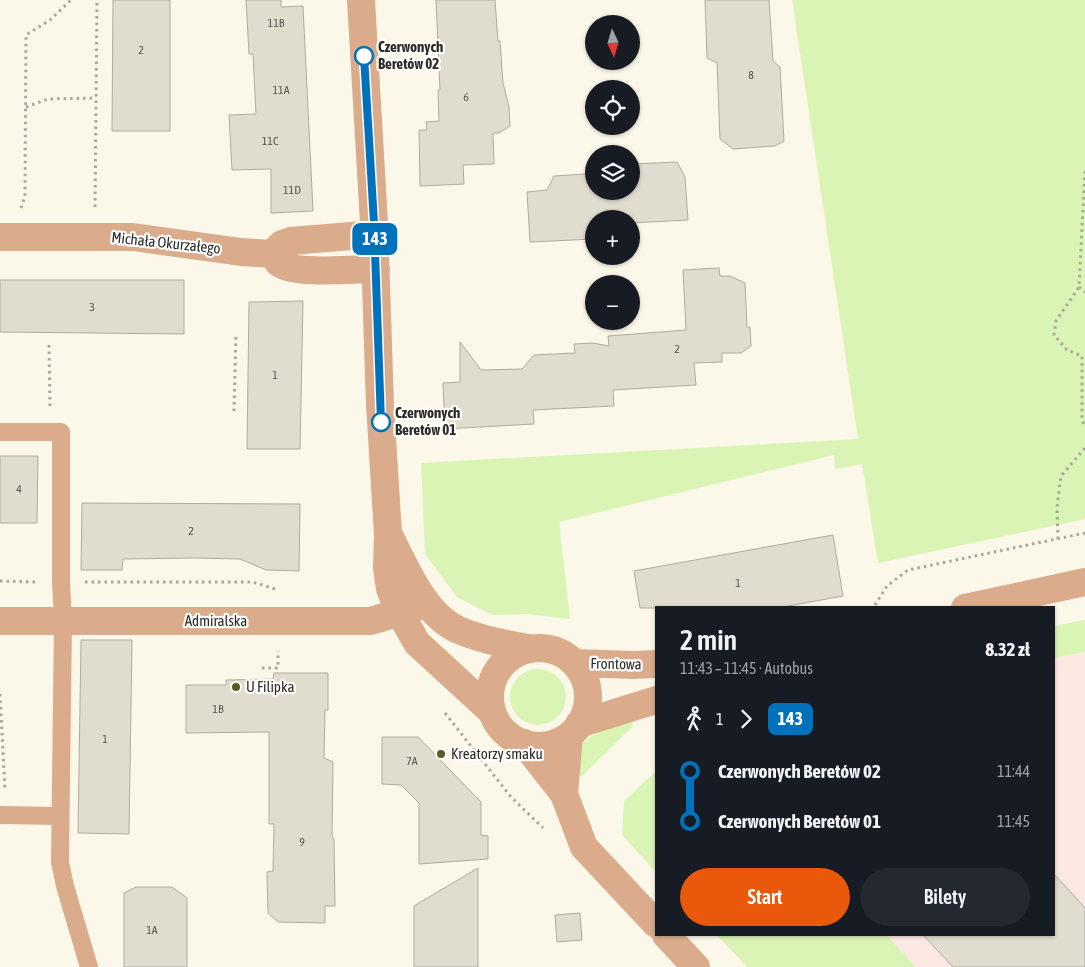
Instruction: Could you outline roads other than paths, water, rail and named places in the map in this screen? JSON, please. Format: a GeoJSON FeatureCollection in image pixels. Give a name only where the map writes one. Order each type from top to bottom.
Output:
{"type":"FeatureCollection","features":[{"type":"Feature","properties":{"kind":"street"},"geometry":{"type":"LineString","coordinates":[[361,0],[375,234],[380,405],[388,534],[386,568],[390,589],[399,611],[417,643],[492,711]]}},
{"type":"Feature","properties":{"kind":"street"},"geometry":{"type":"LineString","coordinates":[[375,234],[291,241],[282,244],[272,254],[279,264],[308,271],[376,269]]}},
{"type":"Feature","properties":{"kind":"street","name":"Michała Okurzałego"},"geometry":{"type":"LineString","coordinates":[[0,237],[133,237],[272,254]]}},
{"type":"Feature","properties":{"kind":"street"},"geometry":{"type":"LineString","coordinates":[[388,534],[416,588],[429,606],[447,623],[461,631],[492,641],[529,648],[545,648],[561,653],[575,663],[584,677],[588,693],[586,710],[574,730],[564,794]]}},
{"type":"Feature","properties":{"kind":"street"},"geometry":{"type":"LineString","coordinates":[[974,606],[1085,582]]}},
{"type":"Feature","properties":{"kind":"street","name":"Admiralska"},"geometry":{"type":"LineString","coordinates":[[0,621],[370,621],[384,618],[414,606],[429,606]]}},
{"type":"Feature","properties":{"kind":"street"},"geometry":{"type":"LineString","coordinates":[[529,648],[513,654],[500,666],[492,680],[489,696],[492,711],[498,725],[510,736],[524,743],[539,746],[555,743],[574,730],[655,700]]}},
{"type":"Feature","properties":{"kind":"street","name":"Frontowa"},"geometry":{"type":"LineString","coordinates":[[575,663],[655,664]]}},
{"type":"Feature","properties":{"kind":"street"},"geometry":{"type":"LineString","coordinates":[[524,743],[564,794],[584,847],[655,923]]}},
{"type":"Feature","properties":{"kind":"street"},"geometry":{"type":"LineString","coordinates":[[667,936],[696,967]]}},
{"type":"Feature","properties":{"kind":"lane"},"geometry":{"type":"LineString","coordinates":[[0,432],[61,432],[60,582],[63,620],[59,816],[60,862],[65,886],[89,967]]}},
{"type":"Feature","properties":{"kind":"lane"},"geometry":{"type":"LineString","coordinates":[[3,815],[59,816]]}},
{"type":"Feature","properties":{"kind":"place","name":"Czerwonych Beretów 02"},"geometry":{"type":"Point","coordinates":[364,56]}},
{"type":"Feature","properties":{"kind":"place","name":"Czerwonych Beretów 01"},"geometry":{"type":"Point","coordinates":[381,422]}},
{"type":"Feature","properties":{"kind":"place","name":"U Filipka"},"geometry":{"type":"Point","coordinates":[236,687]}},
{"type":"Feature","properties":{"kind":"place","name":"Kreatorzy smaku"},"geometry":{"type":"Point","coordinates":[441,754]}}]}
